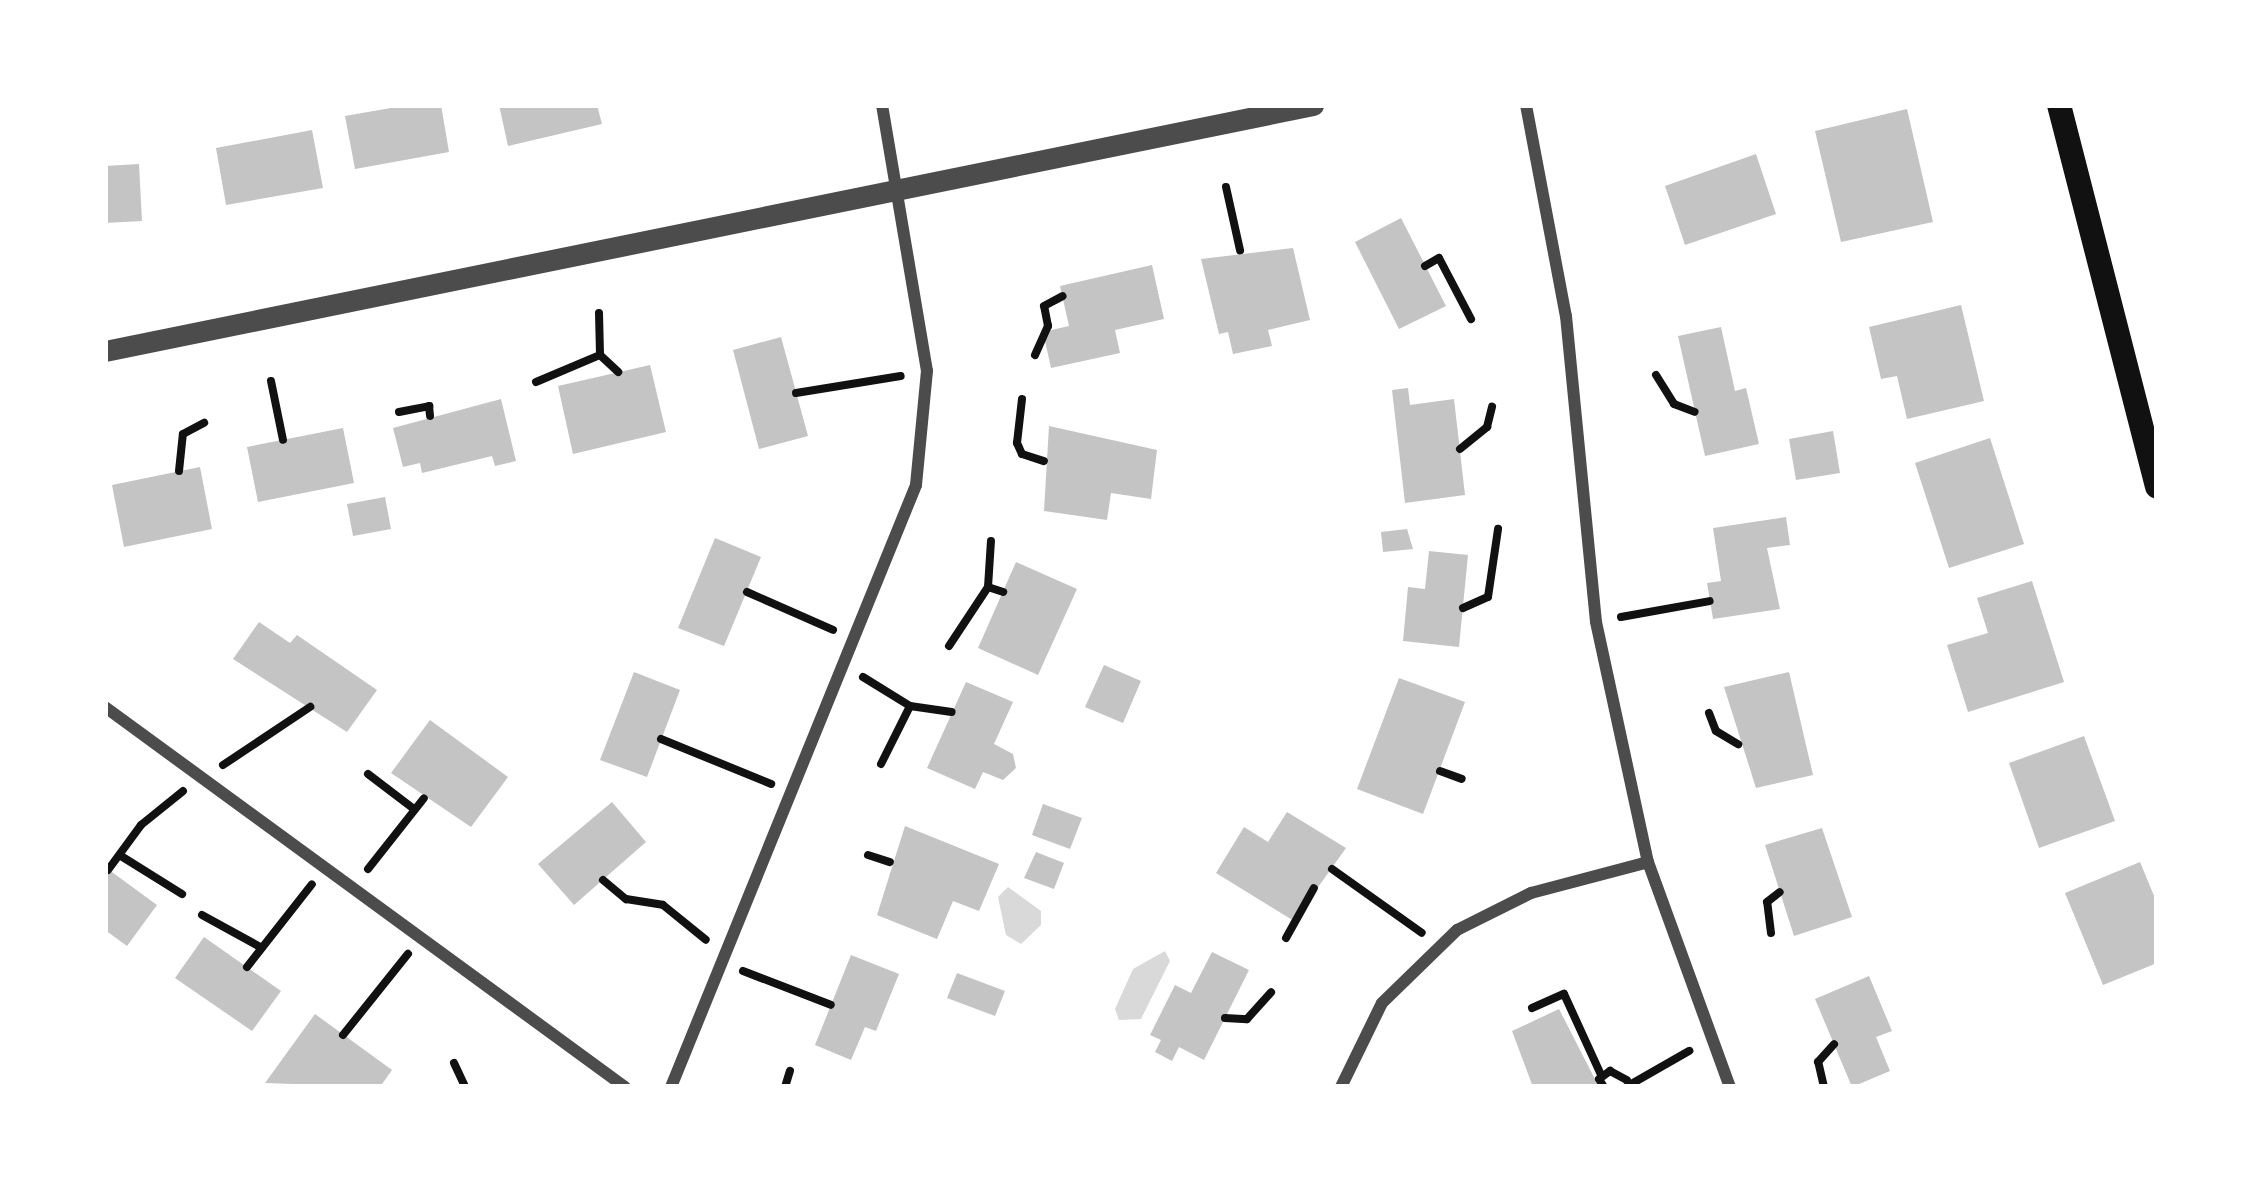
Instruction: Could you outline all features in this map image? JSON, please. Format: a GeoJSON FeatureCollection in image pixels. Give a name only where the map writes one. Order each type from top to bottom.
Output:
{"type":"FeatureCollection","features":[{"type":"Feature","properties":{"kind":"main road"},"geometry":{"type":"LineString","coordinates":[[2059,105],[2157,487]]}},
{"type":"Feature","properties":{"kind":"street"},"geometry":{"type":"LineString","coordinates":[[671,1087],[916,485],[927,371],[882,105]]}},
{"type":"Feature","properties":{"kind":"street"},"geometry":{"type":"LineString","coordinates":[[105,351],[1313,105]]}},
{"type":"Feature","properties":{"kind":"street"},"geometry":{"type":"LineString","coordinates":[[1526,105],[1566,316],[1596,622],[1648,862],[1730,1087]]}},
{"type":"Feature","properties":{"kind":"street"},"geometry":{"type":"LineString","coordinates":[[105,707],[625,1087]]}},
{"type":"Feature","properties":{"kind":"street"},"geometry":{"type":"LineString","coordinates":[[1341,1087],[1382,1003],[1436,947],[1510,902],[1648,862]]}},
{"type":"Feature","properties":{"kind":"path"},"geometry":{"type":"LineString","coordinates":[[1226,187],[1240,250]]}},
{"type":"Feature","properties":{"kind":"path"},"geometry":{"type":"LineString","coordinates":[[1426,266],[1439,258],[1471,319]]}},
{"type":"Feature","properties":{"kind":"path"},"geometry":{"type":"LineString","coordinates":[[1035,355],[1048,326],[1045,303],[1063,296]]}},
{"type":"Feature","properties":{"kind":"path"},"geometry":{"type":"LineString","coordinates":[[598,313],[600,355],[618,372]]}},
{"type":"Feature","properties":{"kind":"path"},"geometry":{"type":"LineString","coordinates":[[536,382],[600,355]]}},
{"type":"Feature","properties":{"kind":"path"},"geometry":{"type":"LineString","coordinates":[[796,393],[927,371]]}},
{"type":"Feature","properties":{"kind":"path"},"geometry":{"type":"LineString","coordinates":[[1655,375],[1674,404],[1695,412]]}},
{"type":"Feature","properties":{"kind":"path"},"geometry":{"type":"LineString","coordinates":[[271,380],[284,440]]}},
{"type":"Feature","properties":{"kind":"path"},"geometry":{"type":"LineString","coordinates":[[1022,399],[1017,443],[1022,454],[1044,461]]}},
{"type":"Feature","properties":{"kind":"path"},"geometry":{"type":"LineString","coordinates":[[399,412],[428,406],[430,416]]}},
{"type":"Feature","properties":{"kind":"path"},"geometry":{"type":"LineString","coordinates":[[1460,449],[1487,427],[1492,407]]}},
{"type":"Feature","properties":{"kind":"path"},"geometry":{"type":"LineString","coordinates":[[179,471],[183,434],[204,423]]}},
{"type":"Feature","properties":{"kind":"path"},"geometry":{"type":"LineString","coordinates":[[1463,608],[1488,596],[1498,529]]}},
{"type":"Feature","properties":{"kind":"path"},"geometry":{"type":"LineString","coordinates":[[949,646],[988,586],[992,541]]}},
{"type":"Feature","properties":{"kind":"path"},"geometry":{"type":"LineString","coordinates":[[988,586],[1003,592]]}},
{"type":"Feature","properties":{"kind":"path"},"geometry":{"type":"LineString","coordinates":[[747,592],[856,640]]}},
{"type":"Feature","properties":{"kind":"path"},"geometry":{"type":"LineString","coordinates":[[1596,622],[1710,601]]}},
{"type":"Feature","properties":{"kind":"path"},"geometry":{"type":"LineString","coordinates":[[845,668],[910,706],[952,712]]}},
{"type":"Feature","properties":{"kind":"path"},"geometry":{"type":"LineString","coordinates":[[108,870],[141,825],[232,754],[291,726],[310,706]]}},
{"type":"Feature","properties":{"kind":"path"},"geometry":{"type":"LineString","coordinates":[[881,764],[910,706]]}},
{"type":"Feature","properties":{"kind":"path"},"geometry":{"type":"LineString","coordinates":[[1708,713],[1716,730],[1738,744]]}},
{"type":"Feature","properties":{"kind":"path"},"geometry":{"type":"LineString","coordinates":[[662,739],[792,793]]}},
{"type":"Feature","properties":{"kind":"path"},"geometry":{"type":"LineString","coordinates":[[1440,771],[1462,779]]}},
{"type":"Feature","properties":{"kind":"path"},"geometry":{"type":"LineString","coordinates":[[368,774],[415,809]]}},
{"type":"Feature","properties":{"kind":"path"},"geometry":{"type":"LineString","coordinates":[[352,889],[424,798]]}},
{"type":"Feature","properties":{"kind":"path"},"geometry":{"type":"LineString","coordinates":[[868,855],[890,862]]}},
{"type":"Feature","properties":{"kind":"path"},"geometry":{"type":"LineString","coordinates":[[121,856],[182,894]]}},
{"type":"Feature","properties":{"kind":"path"},"geometry":{"type":"LineString","coordinates":[[247,967],[324,868]]}},
{"type":"Feature","properties":{"kind":"path"},"geometry":{"type":"LineString","coordinates":[[1332,869],[1436,947]]}},
{"type":"Feature","properties":{"kind":"path"},"geometry":{"type":"LineString","coordinates":[[603,880],[626,899],[663,905],[724,958],[831,1005]]}},
{"type":"Feature","properties":{"kind":"path"},"geometry":{"type":"LineString","coordinates":[[1286,938],[1314,888]]}},
{"type":"Feature","properties":{"kind":"path"},"geometry":{"type":"LineString","coordinates":[[1771,933],[1767,902],[1780,892]]}},
{"type":"Feature","properties":{"kind":"path"},"geometry":{"type":"LineString","coordinates":[[202,915],[262,948]]}},
{"type":"Feature","properties":{"kind":"path"},"geometry":{"type":"LineString","coordinates":[[343,1035],[420,939]]}},
{"type":"Feature","properties":{"kind":"path"},"geometry":{"type":"LineString","coordinates":[[1225,1018],[1247,1019],[1271,992]]}},
{"type":"Feature","properties":{"kind":"path"},"geometry":{"type":"LineString","coordinates":[[1532,1008],[1564,994],[1604,1087]]}},
{"type":"Feature","properties":{"kind":"path"},"geometry":{"type":"LineString","coordinates":[[1601,1075],[1626,1084],[1712,1040]]}},
{"type":"Feature","properties":{"kind":"path"},"geometry":{"type":"LineString","coordinates":[[1824,1087],[1818,1062],[1834,1044]]}},
{"type":"Feature","properties":{"kind":"path"},"geometry":{"type":"LineString","coordinates":[[454,1063],[465,1087]]}},
{"type":"Feature","properties":{"kind":"path"},"geometry":{"type":"LineString","coordinates":[[785,1087],[790,1071]]}},
{"type":"Feature","properties":{"kind":"shaded area"},"geometry":{"type":"Polygon","coordinates":[[[1008,887],[1041,911],[1041,925],[1021,944],[1006,935],[998,897],[1008,887]]]}},
{"type":"Feature","properties":{"kind":"shaded area"},"geometry":{"type":"Polygon","coordinates":[[[1165,951],[1170,961],[1141,1019],[1119,1020],[1115,1009],[1133,969],[1165,951]]]}},
{"type":"Feature","properties":{"kind":"building"},"geometry":{"type":"Polygon","coordinates":[[[408,105],[441,105],[449,152],[355,169],[345,116],[408,105]]]}},
{"type":"Feature","properties":{"kind":"building"},"geometry":{"type":"Polygon","coordinates":[[[499,105],[597,105],[602,124],[508,146],[499,105]]]}},
{"type":"Feature","properties":{"kind":"building"},"geometry":{"type":"Polygon","coordinates":[[[1907,109],[1933,222],[1841,242],[1815,131],[1907,109]]]}},
{"type":"Feature","properties":{"kind":"building"},"geometry":{"type":"Polygon","coordinates":[[[312,130],[323,188],[226,205],[216,148],[312,130]]]}},
{"type":"Feature","properties":{"kind":"building"},"geometry":{"type":"Polygon","coordinates":[[[1756,154],[1776,214],[1685,245],[1665,186],[1756,154]]]}},
{"type":"Feature","properties":{"kind":"building"},"geometry":{"type":"Polygon","coordinates":[[[139,164],[142,221],[105,223],[105,166],[139,164]]]}},
{"type":"Feature","properties":{"kind":"building"},"geometry":{"type":"Polygon","coordinates":[[[1401,218],[1446,306],[1399,329],[1355,242],[1401,218]]]}},
{"type":"Feature","properties":{"kind":"building"},"geometry":{"type":"Polygon","coordinates":[[[1293,248],[1310,320],[1268,330],[1272,346],[1233,354],[1228,332],[1219,334],[1201,259],[1293,248]]]}},
{"type":"Feature","properties":{"kind":"building"},"geometry":{"type":"Polygon","coordinates":[[[1152,265],[1164,319],[1115,330],[1120,353],[1051,368],[1043,332],[1069,326],[1060,286],[1152,265]]]}},
{"type":"Feature","properties":{"kind":"building"},"geometry":{"type":"Polygon","coordinates":[[[1961,305],[1984,401],[1907,419],[1897,376],[1881,379],[1869,327],[1961,305]]]}},
{"type":"Feature","properties":{"kind":"building"},"geometry":{"type":"Polygon","coordinates":[[[1721,327],[1735,391],[1746,388],[1759,444],[1705,456],[1678,336],[1721,327]]]}},
{"type":"Feature","properties":{"kind":"building"},"geometry":{"type":"Polygon","coordinates":[[[781,337],[808,436],[759,449],[733,350],[781,337]]]}},
{"type":"Feature","properties":{"kind":"building"},"geometry":{"type":"Polygon","coordinates":[[[650,365],[666,432],[573,454],[558,386],[650,365]]]}},
{"type":"Feature","properties":{"kind":"building"},"geometry":{"type":"Polygon","coordinates":[[[1408,388],[1410,405],[1454,399],[1465,495],[1405,503],[1392,390],[1408,388]]]}},
{"type":"Feature","properties":{"kind":"building"},"geometry":{"type":"Polygon","coordinates":[[[501,399],[516,461],[495,466],[492,456],[422,473],[420,463],[403,467],[393,428],[501,399]]]}},
{"type":"Feature","properties":{"kind":"building"},"geometry":{"type":"Polygon","coordinates":[[[1049,426],[1157,450],[1151,499],[1111,493],[1107,520],[1044,511],[1049,426]]]}},
{"type":"Feature","properties":{"kind":"building"},"geometry":{"type":"Polygon","coordinates":[[[343,428],[354,483],[258,502],[247,447],[343,428]]]}},
{"type":"Feature","properties":{"kind":"building"},"geometry":{"type":"Polygon","coordinates":[[[1833,431],[1840,473],[1796,480],[1789,439],[1833,431]]]}},
{"type":"Feature","properties":{"kind":"building"},"geometry":{"type":"Polygon","coordinates":[[[1990,438],[2024,544],[1949,568],[1915,463],[1990,438]]]}},
{"type":"Feature","properties":{"kind":"building"},"geometry":{"type":"Polygon","coordinates":[[[200,467],[212,529],[124,547],[112,485],[200,467]]]}},
{"type":"Feature","properties":{"kind":"building"},"geometry":{"type":"Polygon","coordinates":[[[385,497],[391,529],[353,536],[347,504],[385,497]]]}},
{"type":"Feature","properties":{"kind":"building"},"geometry":{"type":"Polygon","coordinates":[[[1786,517],[1790,545],[1767,548],[1780,609],[1713,619],[1707,583],[1721,581],[1713,528],[1786,517]]]}},
{"type":"Feature","properties":{"kind":"building"},"geometry":{"type":"Polygon","coordinates":[[[1407,529],[1413,549],[1383,552],[1381,532],[1407,529]]]}},
{"type":"Feature","properties":{"kind":"building"},"geometry":{"type":"Polygon","coordinates":[[[715,538],[761,557],[724,646],[678,628],[715,538]]]}},
{"type":"Feature","properties":{"kind":"building"},"geometry":{"type":"Polygon","coordinates":[[[1429,551],[1468,555],[1459,647],[1403,641],[1408,587],[1425,589],[1429,551]]]}},
{"type":"Feature","properties":{"kind":"building"},"geometry":{"type":"Polygon","coordinates":[[[1016,562],[1077,589],[1038,675],[978,648],[1016,562]]]}},
{"type":"Feature","properties":{"kind":"building"},"geometry":{"type":"Polygon","coordinates":[[[2032,581],[2064,682],[1968,712],[1947,645],[1988,633],[1977,598],[2032,581]]]}},
{"type":"Feature","properties":{"kind":"building"},"geometry":{"type":"Polygon","coordinates":[[[259,622],[290,643],[297,635],[377,690],[347,732],[233,659],[259,622]]]}},
{"type":"Feature","properties":{"kind":"building"},"geometry":{"type":"Polygon","coordinates":[[[1104,665],[1141,681],[1123,723],[1085,707],[1104,665]]]}},
{"type":"Feature","properties":{"kind":"building"},"geometry":{"type":"Polygon","coordinates":[[[634,672],[680,690],[647,777],[600,760],[634,672]]]}},
{"type":"Feature","properties":{"kind":"building"},"geometry":{"type":"Polygon","coordinates":[[[1789,672],[1813,775],[1756,788],[1724,687],[1789,672]]]}},
{"type":"Feature","properties":{"kind":"building"},"geometry":{"type":"Polygon","coordinates":[[[1399,678],[1465,702],[1423,814],[1357,789],[1399,678]]]}},
{"type":"Feature","properties":{"kind":"building"},"geometry":{"type":"Polygon","coordinates":[[[966,682],[1013,702],[994,744],[1013,754],[1016,768],[1003,780],[983,772],[975,789],[927,768],[966,682]]]}},
{"type":"Feature","properties":{"kind":"building"},"geometry":{"type":"Polygon","coordinates":[[[430,720],[508,777],[471,827],[391,773],[430,720]]]}},
{"type":"Feature","properties":{"kind":"building"},"geometry":{"type":"Polygon","coordinates":[[[2084,736],[2115,821],[2039,848],[2009,763],[2084,736]]]}},
{"type":"Feature","properties":{"kind":"building"},"geometry":{"type":"Polygon","coordinates":[[[612,802],[646,842],[574,905],[538,864],[612,802]]]}},
{"type":"Feature","properties":{"kind":"building"},"geometry":{"type":"Polygon","coordinates":[[[1043,804],[1082,818],[1070,849],[1032,835],[1043,804]]]}},
{"type":"Feature","properties":{"kind":"building"},"geometry":{"type":"Polygon","coordinates":[[[1287,812],[1346,848],[1294,921],[1216,873],[1244,827],[1268,842],[1287,812]]]}},
{"type":"Feature","properties":{"kind":"building"},"geometry":{"type":"Polygon","coordinates":[[[905,826],[999,864],[979,911],[953,901],[937,939],[877,915],[905,826]]]}},
{"type":"Feature","properties":{"kind":"building"},"geometry":{"type":"Polygon","coordinates":[[[1822,828],[1852,917],[1794,936],[1765,845],[1822,828]]]}},
{"type":"Feature","properties":{"kind":"building"},"geometry":{"type":"Polygon","coordinates":[[[1036,852],[1064,863],[1054,889],[1024,878],[1036,852]]]}},
{"type":"Feature","properties":{"kind":"building"},"geometry":{"type":"Polygon","coordinates":[[[2140,862],[2157,903],[2157,963],[2103,985],[2065,893],[2140,862]]]}},
{"type":"Feature","properties":{"kind":"building"},"geometry":{"type":"Polygon","coordinates":[[[105,867],[157,905],[127,946],[105,930],[105,867]]]}},
{"type":"Feature","properties":{"kind":"building"},"geometry":{"type":"Polygon","coordinates":[[[204,937],[281,991],[252,1031],[175,978],[204,937]]]}},
{"type":"Feature","properties":{"kind":"building"},"geometry":{"type":"Polygon","coordinates":[[[1212,952],[1249,970],[1204,1060],[1179,1047],[1172,1061],[1155,1052],[1161,1040],[1150,1035],[1175,985],[1191,993],[1212,952]]]}},
{"type":"Feature","properties":{"kind":"building"},"geometry":{"type":"Polygon","coordinates":[[[851,955],[899,974],[876,1031],[865,1027],[851,1060],[815,1045],[851,955]]]}},
{"type":"Feature","properties":{"kind":"building"},"geometry":{"type":"Polygon","coordinates":[[[957,973],[1005,991],[995,1016],[947,998],[957,973]]]}},
{"type":"Feature","properties":{"kind":"building"},"geometry":{"type":"Polygon","coordinates":[[[1869,976],[1892,1031],[1876,1037],[1890,1071],[1852,1087],[1815,999],[1869,976]]]}},
{"type":"Feature","properties":{"kind":"building"},"geometry":{"type":"Polygon","coordinates":[[[1559,1009],[1599,1087],[1533,1087],[1512,1031],[1559,1009]]]}},
{"type":"Feature","properties":{"kind":"building"},"geometry":{"type":"Polygon","coordinates":[[[315,1014],[392,1070],[380,1087],[265,1083],[315,1014]]]}}]}
